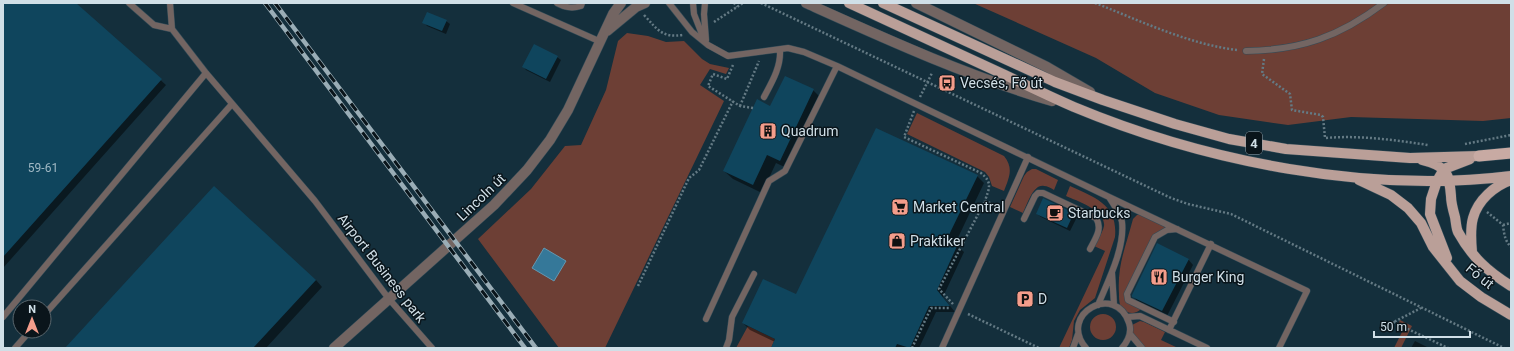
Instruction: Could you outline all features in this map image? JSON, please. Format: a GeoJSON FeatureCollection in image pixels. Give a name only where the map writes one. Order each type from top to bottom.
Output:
{"type":"FeatureCollection","features":[{"type":"Feature","properties":{"kind":"highway"},"geometry":{"type":"LineString","coordinates":[[1479,156],[1511,153]]}},
{"type":"Feature","properties":{"kind":"main road","name":"4"},"geometry":{"type":"LineString","coordinates":[[850,3],[1075,107],[1153,136],[1231,158],[1284,168],[1354,178],[1391,195],[1408,208],[1421,223],[1434,247],[1452,271]]}},
{"type":"Feature","properties":{"kind":"main road","name":"4"},"geometry":{"type":"LineString","coordinates":[[883,3],[1055,82],[1175,124],[1229,139],[1286,149],[1410,158],[1431,162],[1444,170]]}},
{"type":"Feature","properties":{"kind":"main road"},"geometry":{"type":"LineString","coordinates":[[1410,158],[1479,156]]}},
{"type":"Feature","properties":{"kind":"main road"},"geometry":{"type":"LineString","coordinates":[[1452,271],[1430,214],[1431,199],[1437,181],[1444,170],[1479,156]]}},
{"type":"Feature","properties":{"kind":"main road"},"geometry":{"type":"LineString","coordinates":[[1444,170],[1450,180],[1451,198],[1457,230],[1472,254],[1482,266],[1511,286]]}},
{"type":"Feature","properties":{"kind":"main road"},"geometry":{"type":"LineString","coordinates":[[1354,178],[1437,181],[1511,176]]}},
{"type":"Feature","properties":{"kind":"main road"},"geometry":{"type":"LineString","coordinates":[[1472,254],[1472,219],[1478,205],[1493,189],[1511,180]]}},
{"type":"Feature","properties":{"kind":"main road","name":"Fő út"},"geometry":{"type":"LineString","coordinates":[[1452,271],[1460,281],[1511,316]]}},
{"type":"Feature","properties":{"kind":"street","name":"Lincoln út"},"geometry":{"type":"LineString","coordinates":[[334,348],[494,205],[527,170],[550,140],[568,110],[613,14],[621,3]]}},
{"type":"Feature","properties":{"kind":"street","name":"Lincoln út"},"geometry":{"type":"LineString","coordinates":[[603,37],[636,7],[645,3]]}},
{"type":"Feature","properties":{"kind":"street"},"geometry":{"type":"LineString","coordinates":[[806,3],[878,36],[1007,88],[1075,107]]}},
{"type":"Feature","properties":{"kind":"street"},"geometry":{"type":"LineString","coordinates":[[916,3],[1047,67],[1103,100]]}},
{"type":"Feature","properties":{"kind":"lane"},"geometry":{"type":"LineString","coordinates":[[129,3],[154,25],[172,29],[170,3]]}},
{"type":"Feature","properties":{"kind":"lane"},"geometry":{"type":"LineString","coordinates":[[513,3],[603,37]]}},
{"type":"Feature","properties":{"kind":"lane"},"geometry":{"type":"LineString","coordinates":[[557,3],[575,8],[580,6],[582,3]]}},
{"type":"Feature","properties":{"kind":"lane"},"geometry":{"type":"LineString","coordinates":[[669,3],[692,32],[706,44],[728,56],[788,48],[804,52],[917,104],[1307,291],[1279,348]]}},
{"type":"Feature","properties":{"kind":"lane"},"geometry":{"type":"LineString","coordinates":[[692,3],[694,14],[706,44]]}},
{"type":"Feature","properties":{"kind":"lane"},"geometry":{"type":"LineString","coordinates":[[705,3],[704,14],[706,44]]}},
{"type":"Feature","properties":{"kind":"lane"},"geometry":{"type":"LineString","coordinates":[[1246,51],[1264,51],[1323,39],[1351,26],[1384,3]]}},
{"type":"Feature","properties":{"kind":"lane","name":"Airport Business park"},"geometry":{"type":"LineString","coordinates":[[172,29],[206,74],[315,201],[389,299],[432,348]]}},
{"type":"Feature","properties":{"kind":"lane"},"geometry":{"type":"LineString","coordinates":[[764,97],[777,70],[780,60],[780,50]]}},
{"type":"Feature","properties":{"kind":"lane"},"geometry":{"type":"LineString","coordinates":[[706,319],[769,181],[785,171],[837,66]]}},
{"type":"Feature","properties":{"kind":"lane"},"geometry":{"type":"LineString","coordinates":[[3,317],[206,74]]}},
{"type":"Feature","properties":{"kind":"lane"},"geometry":{"type":"LineString","coordinates":[[52,306],[232,104]]}},
{"type":"Feature","properties":{"kind":"lane"},"geometry":{"type":"LineString","coordinates":[[942,348],[1028,157]]}},
{"type":"Feature","properties":{"kind":"lane"},"geometry":{"type":"LineString","coordinates":[[1024,219],[1035,196],[1038,193],[1043,193],[1096,218],[1099,222],[1099,229],[1090,249]]}},
{"type":"Feature","properties":{"kind":"lane"},"geometry":{"type":"LineString","coordinates":[[1098,305],[1112,271],[1120,243],[1122,221],[1109,197]]}},
{"type":"Feature","properties":{"kind":"lane"},"geometry":{"type":"LineString","coordinates":[[1174,322],[1128,300],[1127,294],[1155,237],[1167,230],[1179,229]]}},
{"type":"Feature","properties":{"kind":"lane"},"geometry":{"type":"LineString","coordinates":[[1170,330],[1210,244]]}},
{"type":"Feature","properties":{"kind":"lane"},"geometry":{"type":"LineString","coordinates":[[1112,271],[1114,305]]}},
{"type":"Feature","properties":{"kind":"lane"},"geometry":{"type":"LineString","coordinates":[[726,348],[729,340],[732,317],[754,274]]}},
{"type":"Feature","properties":{"kind":"lane"},"geometry":{"type":"LineString","coordinates":[[1073,348],[1078,334],[1078,325],[1085,311],[1093,306],[1106,303],[1114,305],[1122,310],[1130,325],[1130,334],[1127,343],[1122,348]]}},
{"type":"Feature","properties":{"kind":"lane"},"geometry":{"type":"LineString","coordinates":[[1127,317],[1140,316],[1207,348]]}},
{"type":"Feature","properties":{"kind":"lane"},"geometry":{"type":"LineString","coordinates":[[1078,334],[1086,348]]}},
{"type":"Feature","properties":{"kind":"lane"},"geometry":{"type":"LineString","coordinates":[[1130,334],[1142,348]]}},
{"type":"Feature","properties":{"kind":"lane"},"geometry":{"type":"LineString","coordinates":[[15,348],[23,339]]}},
{"type":"Feature","properties":{"kind":"path"},"geometry":{"type":"LineString","coordinates":[[734,3],[736,7],[743,3]]}},
{"type":"Feature","properties":{"kind":"path"},"geometry":{"type":"LineString","coordinates":[[761,3],[1171,198],[1188,204],[1231,214],[1504,348]]}},
{"type":"Feature","properties":{"kind":"path"},"geometry":{"type":"LineString","coordinates":[[1095,3],[1192,40],[1220,48],[1246,51]]}},
{"type":"Feature","properties":{"kind":"path"},"geometry":{"type":"LineString","coordinates":[[1264,51],[1262,74],[1290,94],[1292,110],[1320,115],[1323,117],[1326,138],[1346,136],[1400,141],[1432,146]]}},
{"type":"Feature","properties":{"kind":"path"},"geometry":{"type":"LineString","coordinates":[[740,106],[759,62]]}},
{"type":"Feature","properties":{"kind":"path"},"geometry":{"type":"LineString","coordinates":[[733,64],[727,79],[713,74],[708,86],[740,106],[753,108]]}},
{"type":"Feature","properties":{"kind":"path"},"geometry":{"type":"LineString","coordinates":[[912,348],[931,308],[957,308],[939,289],[985,201],[990,186],[988,179],[981,173],[904,137],[917,104],[932,73]]}},
{"type":"Feature","properties":{"kind":"path"},"geometry":{"type":"LineString","coordinates":[[638,286],[689,178],[699,170],[733,102]]}},
{"type":"Feature","properties":{"kind":"path"},"geometry":{"type":"LineString","coordinates":[[1458,144],[1511,135]]}},
{"type":"Feature","properties":{"kind":"path"},"geometry":{"type":"LineString","coordinates":[[985,201],[1004,210]]}},
{"type":"Feature","properties":{"kind":"path"},"geometry":{"type":"LineString","coordinates":[[1511,223],[1503,225],[1507,244],[1511,248]]}},
{"type":"Feature","properties":{"kind":"path"},"geometry":{"type":"LineString","coordinates":[[1384,327],[1421,308]]}},
{"type":"Feature","properties":{"kind":"path"},"geometry":{"type":"LineString","coordinates":[[959,310],[1039,348]]}},
{"type":"Feature","properties":{"kind":"path"},"geometry":{"type":"LineString","coordinates":[[1393,322],[1448,348]]}},
{"type":"Feature","properties":{"kind":"shaded area"},"geometry":{"type":"Polygon","coordinates":[[[973,3],[1511,3],[1511,118],[1483,121],[1351,117],[1288,125],[1219,115],[1155,93],[1096,58],[973,3]]]}},
{"type":"Feature","properties":{"kind":"shaded area"},"geometry":{"type":"Polygon","coordinates":[[[627,33],[648,36],[666,42],[684,41],[702,59],[710,64],[729,68],[726,74],[710,69],[700,85],[724,101],[605,348],[559,348],[478,239],[531,189],[565,146],[581,145],[606,90],[618,41],[627,33]]]}},
{"type":"Feature","properties":{"kind":"shaded area"},"geometry":{"type":"Polygon","coordinates":[[[917,113],[1004,156],[1009,165],[1010,173],[1004,191],[992,186],[989,177],[985,172],[907,134],[917,113]]]}},
{"type":"Feature","properties":{"kind":"shaded area"},"geometry":{"type":"Polygon","coordinates":[[[1032,169],[1036,169],[1058,180],[1054,190],[1045,186],[1040,186],[1037,188],[1031,196],[1023,213],[1010,207],[1024,176],[1032,169]]]}},
{"type":"Feature","properties":{"kind":"shaded area"},"geometry":{"type":"Polygon","coordinates":[[[1070,186],[1096,199],[1109,210],[1113,217],[1115,226],[1115,237],[1095,298],[1080,310],[1074,321],[1072,340],[1069,348],[1059,348],[1105,251],[1094,246],[1104,226],[1103,220],[1096,211],[1090,207],[1066,196],[1070,186]]]}},
{"type":"Feature","properties":{"kind":"shaded area"},"geometry":{"type":"Polygon","coordinates":[[[1141,214],[1165,227],[1164,230],[1154,235],[1125,293],[1141,309],[1131,313],[1124,311],[1120,304],[1119,274],[1133,219],[1137,215],[1141,214]]]}},
{"type":"Feature","properties":{"kind":"shaded area"},"geometry":{"type":"Polygon","coordinates":[[[1103,314],[1112,318],[1116,327],[1112,336],[1103,340],[1094,336],[1090,327],[1094,318],[1103,314]]]}},
{"type":"Feature","properties":{"kind":"shaded area"},"geometry":{"type":"Polygon","coordinates":[[[1400,320],[1412,326],[1401,348],[1394,348],[1402,332],[1396,329],[1400,320]]]}},
{"type":"Feature","properties":{"kind":"shaded area"},"geometry":{"type":"Polygon","coordinates":[[[1140,321],[1165,332],[1161,340],[1178,348],[1144,348],[1132,335],[1132,325],[1140,321]]]}},
{"type":"Feature","properties":{"kind":"shaded area"},"geometry":{"type":"Polygon","coordinates":[[[748,326],[775,339],[771,348],[736,348],[748,326]]]}},
{"type":"Feature","properties":{"kind":"water"},"geometry":{"type":"Polygon","coordinates":[[[544,248],[566,261],[554,281],[532,268],[544,248]]]}},
{"type":"Feature","properties":{"kind":"building"},"geometry":{"type":"Polygon","coordinates":[[[3,3],[76,3],[162,79],[3,257],[3,3]]]}},
{"type":"Feature","properties":{"kind":"building"},"geometry":{"type":"Polygon","coordinates":[[[427,12],[447,20],[442,31],[422,23],[427,12]]]}},
{"type":"Feature","properties":{"kind":"building"},"geometry":{"type":"Polygon","coordinates":[[[534,44],[558,56],[546,79],[522,67],[534,44]]]}},
{"type":"Feature","properties":{"kind":"building","name":"Quadrum"},"geometry":{"type":"Polygon","coordinates":[[[785,76],[814,89],[780,161],[767,155],[753,185],[723,171],[757,99],[770,106],[785,76]]]}},
{"type":"Feature","properties":{"kind":"building","name":"Market Central"},"geometry":{"type":"Polygon","coordinates":[[[876,128],[978,175],[947,239],[958,244],[937,290],[950,306],[929,306],[910,348],[897,344],[895,348],[771,348],[775,339],[742,323],[763,279],[796,294],[876,128]]]}},
{"type":"Feature","properties":{"kind":"building"},"geometry":{"type":"Polygon","coordinates":[[[214,186],[316,280],[253,348],[65,348],[214,186]]]}},
{"type":"Feature","properties":{"kind":"building","name":"Starbucks"},"geometry":{"type":"Polygon","coordinates":[[[1043,198],[1074,213],[1067,228],[1036,214],[1043,198]]]}},
{"type":"Feature","properties":{"kind":"building","name":"Burger King"},"geometry":{"type":"Polygon","coordinates":[[[1157,243],[1189,259],[1162,311],[1132,297],[1157,243]]]}},
{"type":"Feature","properties":{"kind":"railway"},"geometry":{"type":"LineString","coordinates":[[265,3],[525,348]]}},
{"type":"Feature","properties":{"kind":"railway"},"geometry":{"type":"LineString","coordinates":[[275,3],[536,348]]}},
{"type":"Feature","properties":{"kind":"place","name":"Vecsés, Fő út"},"geometry":{"type":"Point","coordinates":[947,83]}},
{"type":"Feature","properties":{"kind":"place","name":"Quadrum"},"geometry":{"type":"Point","coordinates":[768,131]}},
{"type":"Feature","properties":{"kind":"place","name":"Market Central"},"geometry":{"type":"Point","coordinates":[900,207]}},
{"type":"Feature","properties":{"kind":"place","name":"Starbucks"},"geometry":{"type":"Point","coordinates":[1055,213]}},
{"type":"Feature","properties":{"kind":"place","name":"Praktiker"},"geometry":{"type":"Point","coordinates":[897,241]}},
{"type":"Feature","properties":{"kind":"place","name":"Burger King"},"geometry":{"type":"Point","coordinates":[1159,277]}},
{"type":"Feature","properties":{"kind":"place","name":"D"},"geometry":{"type":"Point","coordinates":[1025,299]}}]}
